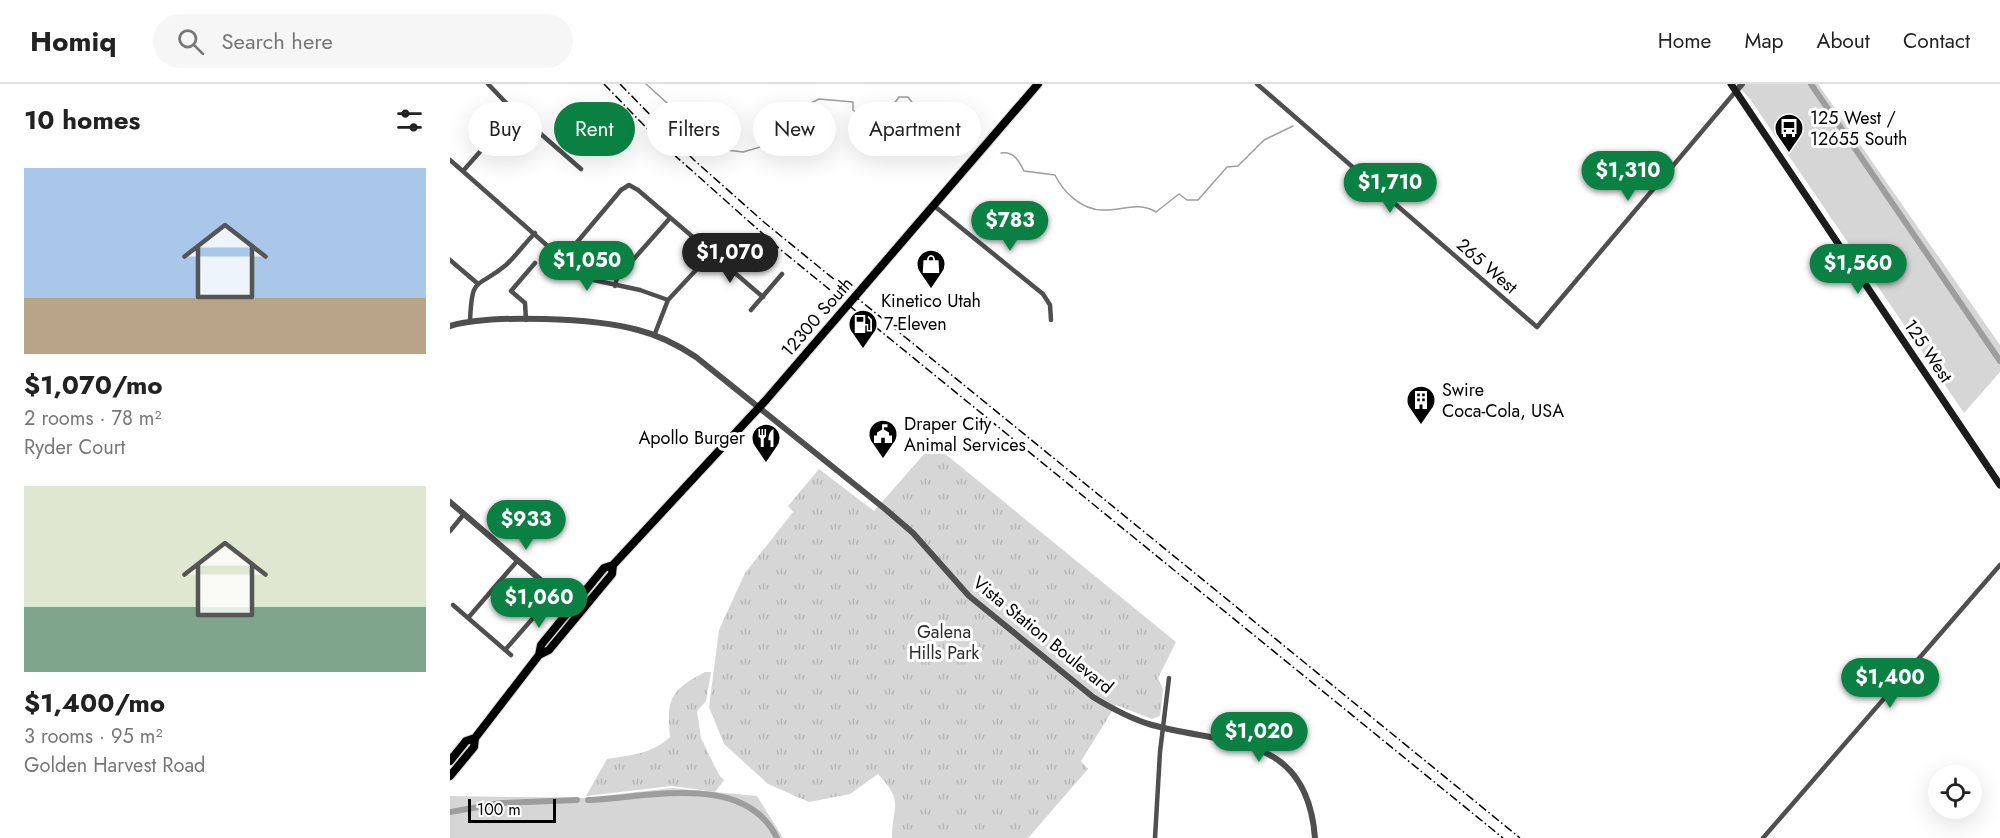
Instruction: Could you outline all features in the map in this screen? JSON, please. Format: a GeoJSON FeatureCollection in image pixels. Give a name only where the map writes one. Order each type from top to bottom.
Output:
{"type":"FeatureCollection","features":[{"type":"Feature","properties":{"kind":"main road","name":"12300 South"},"geometry":{"type":"LineString","coordinates":[[539,655],[541,645],[604,567],[613,565],[758,408],[1038,84]]}},
{"type":"Feature","properties":{"kind":"main road","name":"125 West"},"geometry":{"type":"LineString","coordinates":[[1731,84],[2000,485]]}},
{"type":"Feature","properties":{"kind":"main road","name":"12300 South"},"geometry":{"type":"LineString","coordinates":[[475,738],[539,655],[549,650],[612,574],[613,565]]}},
{"type":"Feature","properties":{"kind":"main road"},"geometry":{"type":"LineString","coordinates":[[450,761],[466,741],[475,738],[474,747],[450,776]]}},
{"type":"Feature","properties":{"kind":"street"},"geometry":{"type":"LineString","coordinates":[[488,84],[505,102]]}},
{"type":"Feature","properties":{"kind":"street","name":"265 West"},"geometry":{"type":"LineString","coordinates":[[1257,84],[1537,327],[1736,91]]}},
{"type":"Feature","properties":{"kind":"street"},"geometry":{"type":"LineString","coordinates":[[1736,91],[1742,84]]}},
{"type":"Feature","properties":{"kind":"street"},"geometry":{"type":"LineString","coordinates":[[542,135],[581,169]]}},
{"type":"Feature","properties":{"kind":"street"},"geometry":{"type":"LineString","coordinates":[[463,171],[476,156]]}},
{"type":"Feature","properties":{"kind":"street"},"geometry":{"type":"LineString","coordinates":[[450,160],[535,233],[562,260],[591,281],[648,292],[668,300]]}},
{"type":"Feature","properties":{"kind":"street"},"geometry":{"type":"LineString","coordinates":[[562,260],[624,187],[634,187],[763,297]]}},
{"type":"Feature","properties":{"kind":"street"},"geometry":{"type":"LineString","coordinates":[[933,205],[1043,294],[1050,305],[1051,320]]}},
{"type":"Feature","properties":{"kind":"street"},"geometry":{"type":"LineString","coordinates":[[615,286],[617,278],[670,218]]}},
{"type":"Feature","properties":{"kind":"street"},"geometry":{"type":"LineString","coordinates":[[470,321],[472,294],[477,283],[505,266],[535,233]]}},
{"type":"Feature","properties":{"kind":"street"},"geometry":{"type":"LineString","coordinates":[[654,336],[668,300],[711,254]]}},
{"type":"Feature","properties":{"kind":"street"},"geometry":{"type":"LineString","coordinates":[[450,260],[477,283]]}},
{"type":"Feature","properties":{"kind":"street"},"geometry":{"type":"LineString","coordinates":[[526,320],[525,303],[511,291],[535,263]]}},
{"type":"Feature","properties":{"kind":"street"},"geometry":{"type":"LineString","coordinates":[[752,310],[782,274]]}},
{"type":"Feature","properties":{"kind":"street","name":"Vista Station Boulevard"},"geometry":{"type":"LineString","coordinates":[[450,326],[470,321],[526,320],[624,327],[675,344],[696,357],[914,533],[969,596],[1093,698],[1113,710],[1164,727],[1225,738],[1275,758],[1296,777],[1308,796],[1313,814],[1315,838]]}},
{"type":"Feature","properties":{"kind":"street"},"geometry":{"type":"LineString","coordinates":[[450,502],[572,607]]}},
{"type":"Feature","properties":{"kind":"street"},"geometry":{"type":"LineString","coordinates":[[450,531],[464,514]]}},
{"type":"Feature","properties":{"kind":"street"},"geometry":{"type":"LineString","coordinates":[[468,618],[518,561]]}},
{"type":"Feature","properties":{"kind":"street"},"geometry":{"type":"LineString","coordinates":[[1763,838],[2000,565]]}},
{"type":"Feature","properties":{"kind":"street"},"geometry":{"type":"LineString","coordinates":[[505,650],[555,592]]}},
{"type":"Feature","properties":{"kind":"street"},"geometry":{"type":"LineString","coordinates":[[453,605],[511,655]]}},
{"type":"Feature","properties":{"kind":"street"},"geometry":{"type":"LineString","coordinates":[[1155,838],[1160,752],[1169,678]]}},
{"type":"Feature","properties":{"kind":"green space"},"geometry":{"type":"Polygon","coordinates":[[[1736,84],[1818,84],[2000,345],[2000,372],[1964,413],[1750,99],[1736,84]]]}},
{"type":"Feature","properties":{"kind":"green space","name":"Galena Hills Park"},"geometry":{"type":"Polygon","coordinates":[[[933,444],[1176,642],[1158,678],[1163,689],[1160,716],[1152,719],[1116,705],[1081,761],[1088,769],[1028,838],[892,838],[894,798],[878,774],[850,794],[809,802],[768,784],[724,744],[709,707],[719,630],[745,573],[793,512],[788,506],[819,469],[874,511],[933,444]]]}},
{"type":"Feature","properties":{"kind":"green space"},"geometry":{"type":"Polygon","coordinates":[[[705,672],[711,672],[706,701],[697,711],[701,738],[719,775],[724,780],[715,792],[672,786],[586,796],[607,759],[648,750],[670,737],[669,713],[673,697],[685,684],[705,672]]]}},
{"type":"Feature","properties":{"kind":"green space"},"geometry":{"type":"Polygon","coordinates":[[[672,788],[757,796],[783,838],[450,838],[450,796],[584,798],[672,788]]]}},
{"type":"Feature","properties":{"kind":"waterway"},"geometry":{"type":"LineString","coordinates":[[646,84],[718,149],[743,152],[760,147],[777,135],[809,104],[819,99],[853,102]]}},
{"type":"Feature","properties":{"kind":"waterway"},"geometry":{"type":"LineString","coordinates":[[1811,84],[2000,361]]}},
{"type":"Feature","properties":{"kind":"waterway"},"geometry":{"type":"LineString","coordinates":[[895,102],[899,97],[908,97],[912,102]]}},
{"type":"Feature","properties":{"kind":"waterway"},"geometry":{"type":"LineString","coordinates":[[1001,153],[1013,155],[1024,171],[1055,175],[1068,194],[1087,207],[1102,210],[1143,207],[1156,212],[1179,194],[1187,200],[1198,200],[1227,167],[1238,166],[1264,140],[1293,126]]}},
{"type":"Feature","properties":{"kind":"waterway"},"geometry":{"type":"LineString","coordinates":[[588,800],[665,793],[718,796],[742,804],[762,817],[777,838]]}},
{"type":"Feature","properties":{"kind":"waterway"},"geometry":{"type":"LineString","coordinates":[[450,812],[501,803],[577,800]]}},
{"type":"Feature","properties":{"kind":"railway"},"geometry":{"type":"LineString","coordinates":[[604,84],[662,144],[781,250],[1503,838]]}},
{"type":"Feature","properties":{"kind":"railway"},"geometry":{"type":"LineString","coordinates":[[620,84],[694,160],[765,223],[1520,838]]}},
{"type":"Feature","properties":{"kind":"place","name":"125 West / 12655 South"},"geometry":{"type":"Point","coordinates":[1789,154]}},
{"type":"Feature","properties":{"kind":"place","name":"Kinetico Utah"},"geometry":{"type":"Point","coordinates":[931,290]}},
{"type":"Feature","properties":{"kind":"place","name":"7-Eleven"},"geometry":{"type":"Point","coordinates":[863,350]}},
{"type":"Feature","properties":{"kind":"place","name":"Swire Coca-Cola, USA"},"geometry":{"type":"Point","coordinates":[1421,426]}},
{"type":"Feature","properties":{"kind":"place","name":"Draper City Animal Services"},"geometry":{"type":"Point","coordinates":[883,460]}},
{"type":"Feature","properties":{"kind":"place","name":"Apollo Burger"},"geometry":{"type":"Point","coordinates":[766,464]}}]}
